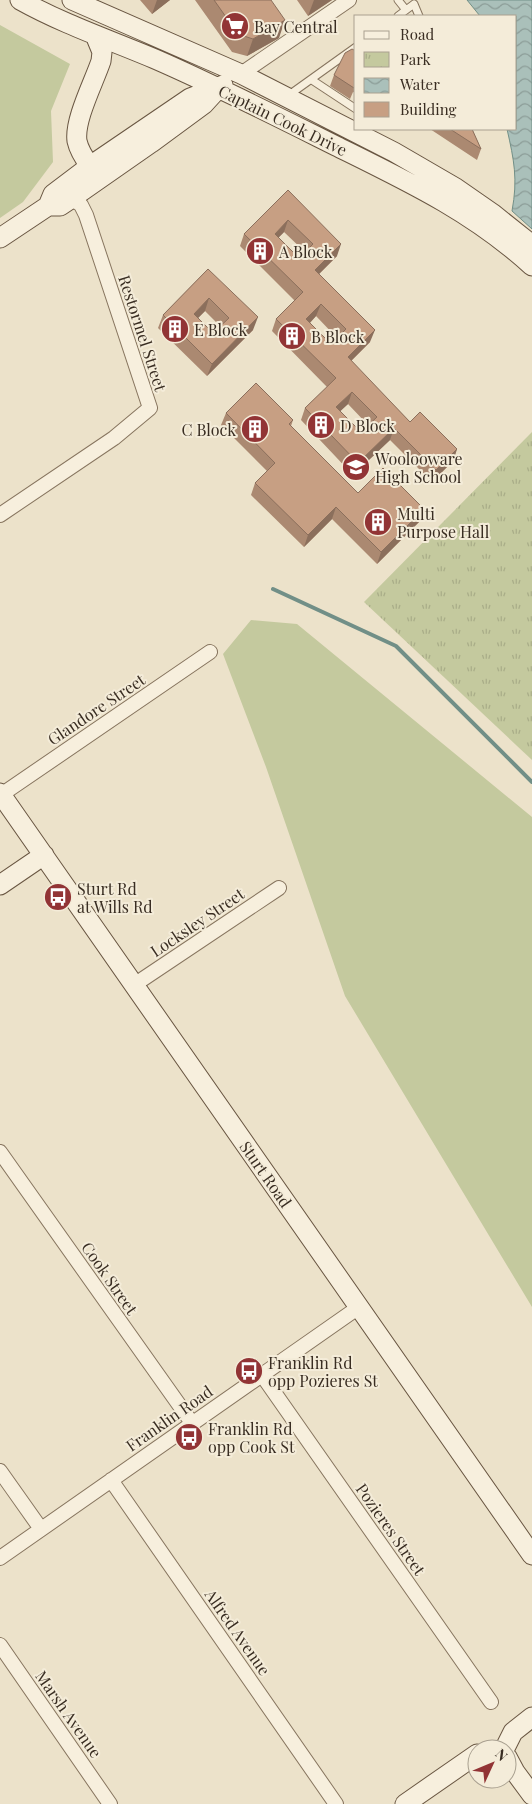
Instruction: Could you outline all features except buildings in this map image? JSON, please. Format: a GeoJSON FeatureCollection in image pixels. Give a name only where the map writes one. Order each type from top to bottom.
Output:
{"type":"FeatureCollection","features":[{"type":"Feature","properties":{"kind":"street","name":"Captain Cook Drive"},"geometry":{"type":"LineString","coordinates":[[20,0],[219,88],[443,201],[485,228],[532,266]]}},
{"type":"Feature","properties":{"kind":"street","name":"Captain Cook Drive"},"geometry":{"type":"LineString","coordinates":[[72,0],[198,54],[354,128]]}},
{"type":"Feature","properties":{"kind":"street"},"geometry":{"type":"LineString","coordinates":[[65,194],[90,166],[190,98],[219,88],[241,74],[349,0]]}},
{"type":"Feature","properties":{"kind":"street"},"geometry":{"type":"LineString","coordinates":[[90,166],[82,155],[77,131],[79,119],[101,61],[102,52],[96,35]]}},
{"type":"Feature","properties":{"kind":"street"},"geometry":{"type":"LineString","coordinates":[[0,238],[48,206],[53,194],[65,194],[152,143],[204,104],[219,88]]}},
{"type":"Feature","properties":{"kind":"street","name":"Captain Cook Drive"},"geometry":{"type":"LineString","coordinates":[[368,134],[456,188],[492,213],[532,245]]}},
{"type":"Feature","properties":{"kind":"street"},"geometry":{"type":"LineString","coordinates":[[90,166],[108,162],[135,146],[152,143]]}},
{"type":"Feature","properties":{"kind":"street","name":"Restormel Street"},"geometry":{"type":"LineString","coordinates":[[0,515],[114,438],[150,408],[86,215],[81,205],[65,194]]}},
{"type":"Feature","properties":{"kind":"street","name":"Glandore Street"},"geometry":{"type":"LineString","coordinates":[[1,794],[210,652]]}},
{"type":"Feature","properties":{"kind":"street","name":"Sturt Road"},"geometry":{"type":"LineString","coordinates":[[1,794],[532,1555]]}},
{"type":"Feature","properties":{"kind":"street"},"geometry":{"type":"LineString","coordinates":[[0,885],[44,855]]}},
{"type":"Feature","properties":{"kind":"street","name":"Locksley Street"},"geometry":{"type":"LineString","coordinates":[[134,985],[279,888]]}},
{"type":"Feature","properties":{"kind":"street","name":"Cook Street"},"geometry":{"type":"LineString","coordinates":[[0,1152],[192,1424]]}},
{"type":"Feature","properties":{"kind":"street","name":"Franklin Road"},"geometry":{"type":"LineString","coordinates":[[0,1558],[359,1307]]}},
{"type":"Feature","properties":{"kind":"street","name":"Pozieres Street"},"geometry":{"type":"LineString","coordinates":[[262,1375],[491,1702]]}},
{"type":"Feature","properties":{"kind":"street"},"geometry":{"type":"LineString","coordinates":[[0,1471],[41,1529]]}},
{"type":"Feature","properties":{"kind":"street","name":"Alfred Avenue"},"geometry":{"type":"LineString","coordinates":[[111,1480],[336,1804]]}},
{"type":"Feature","properties":{"kind":"street","name":"Marsh Avenue"},"geometry":{"type":"LineString","coordinates":[[0,1644],[110,1804]]}},
{"type":"Feature","properties":{"kind":"street"},"geometry":{"type":"LineString","coordinates":[[509,1739],[513,1732],[532,1717]]}},
{"type":"Feature","properties":{"kind":"street"},"geometry":{"type":"LineString","coordinates":[[405,1804],[467,1761]]}},
{"type":"Feature","properties":{"kind":"street"},"geometry":{"type":"LineString","coordinates":[[517,1775],[532,1795]]}},
{"type":"Feature","properties":{"kind":"lane"},"geometry":{"type":"LineString","coordinates":[[398,0],[406,10]]}},
{"type":"Feature","properties":{"kind":"lane"},"geometry":{"type":"LineString","coordinates":[[399,15],[414,4],[419,15]]}},
{"type":"Feature","properties":{"kind":"lane"},"geometry":{"type":"LineString","coordinates":[[287,97],[354,48]]}},
{"type":"Feature","properties":{"kind":"lane"},"geometry":{"type":"LineString","coordinates":[[312,80],[354,109]]}},
{"type":"Feature","properties":{"kind":"green space"},"geometry":{"type":"Polygon","coordinates":[[[0,25],[70,64],[51,111],[53,162],[23,202],[0,218],[0,25]]]}},
{"type":"Feature","properties":{"kind":"green space"},"geometry":{"type":"Polygon","coordinates":[[[532,432],[532,760],[364,602],[532,432]]]}},
{"type":"Feature","properties":{"kind":"green space"},"geometry":{"type":"Polygon","coordinates":[[[251,620],[297,624],[532,817],[532,1307],[345,996],[266,767],[223,654],[251,620]]]}},
{"type":"Feature","properties":{"kind":"water"},"geometry":{"type":"Polygon","coordinates":[[[467,0],[532,0],[532,229],[512,211],[515,189],[514,170],[507,130],[517,130],[517,15],[479,15],[467,0]]]}},
{"type":"Feature","properties":{"kind":"waterway"},"geometry":{"type":"LineString","coordinates":[[273,589],[396,646],[532,782]]}},
{"type":"Feature","properties":{"kind":"place","name":"Bay Central"},"geometry":{"type":"Point","coordinates":[235,26]}},
{"type":"Feature","properties":{"kind":"place","name":"A Block"},"geometry":{"type":"Point","coordinates":[260,251]}},
{"type":"Feature","properties":{"kind":"place","name":"E Block"},"geometry":{"type":"Point","coordinates":[175,329]}},
{"type":"Feature","properties":{"kind":"place","name":"B Block"},"geometry":{"type":"Point","coordinates":[292,336]}},
{"type":"Feature","properties":{"kind":"place","name":"D Block"},"geometry":{"type":"Point","coordinates":[321,425]}},
{"type":"Feature","properties":{"kind":"place","name":"C Block"},"geometry":{"type":"Point","coordinates":[255,429]}},
{"type":"Feature","properties":{"kind":"place","name":"Woolooware High School"},"geometry":{"type":"Point","coordinates":[356,467]}},
{"type":"Feature","properties":{"kind":"place","name":"Multi Purpose Hall"},"geometry":{"type":"Point","coordinates":[378,522]}},
{"type":"Feature","properties":{"kind":"place","name":"Sturt Rd at Wills Rd"},"geometry":{"type":"Point","coordinates":[58,897]}},
{"type":"Feature","properties":{"kind":"place","name":"Franklin Rd opp Pozieres St"},"geometry":{"type":"Point","coordinates":[249,1371]}},
{"type":"Feature","properties":{"kind":"place","name":"Franklin Rd opp Cook St"},"geometry":{"type":"Point","coordinates":[189,1437]}}]}
